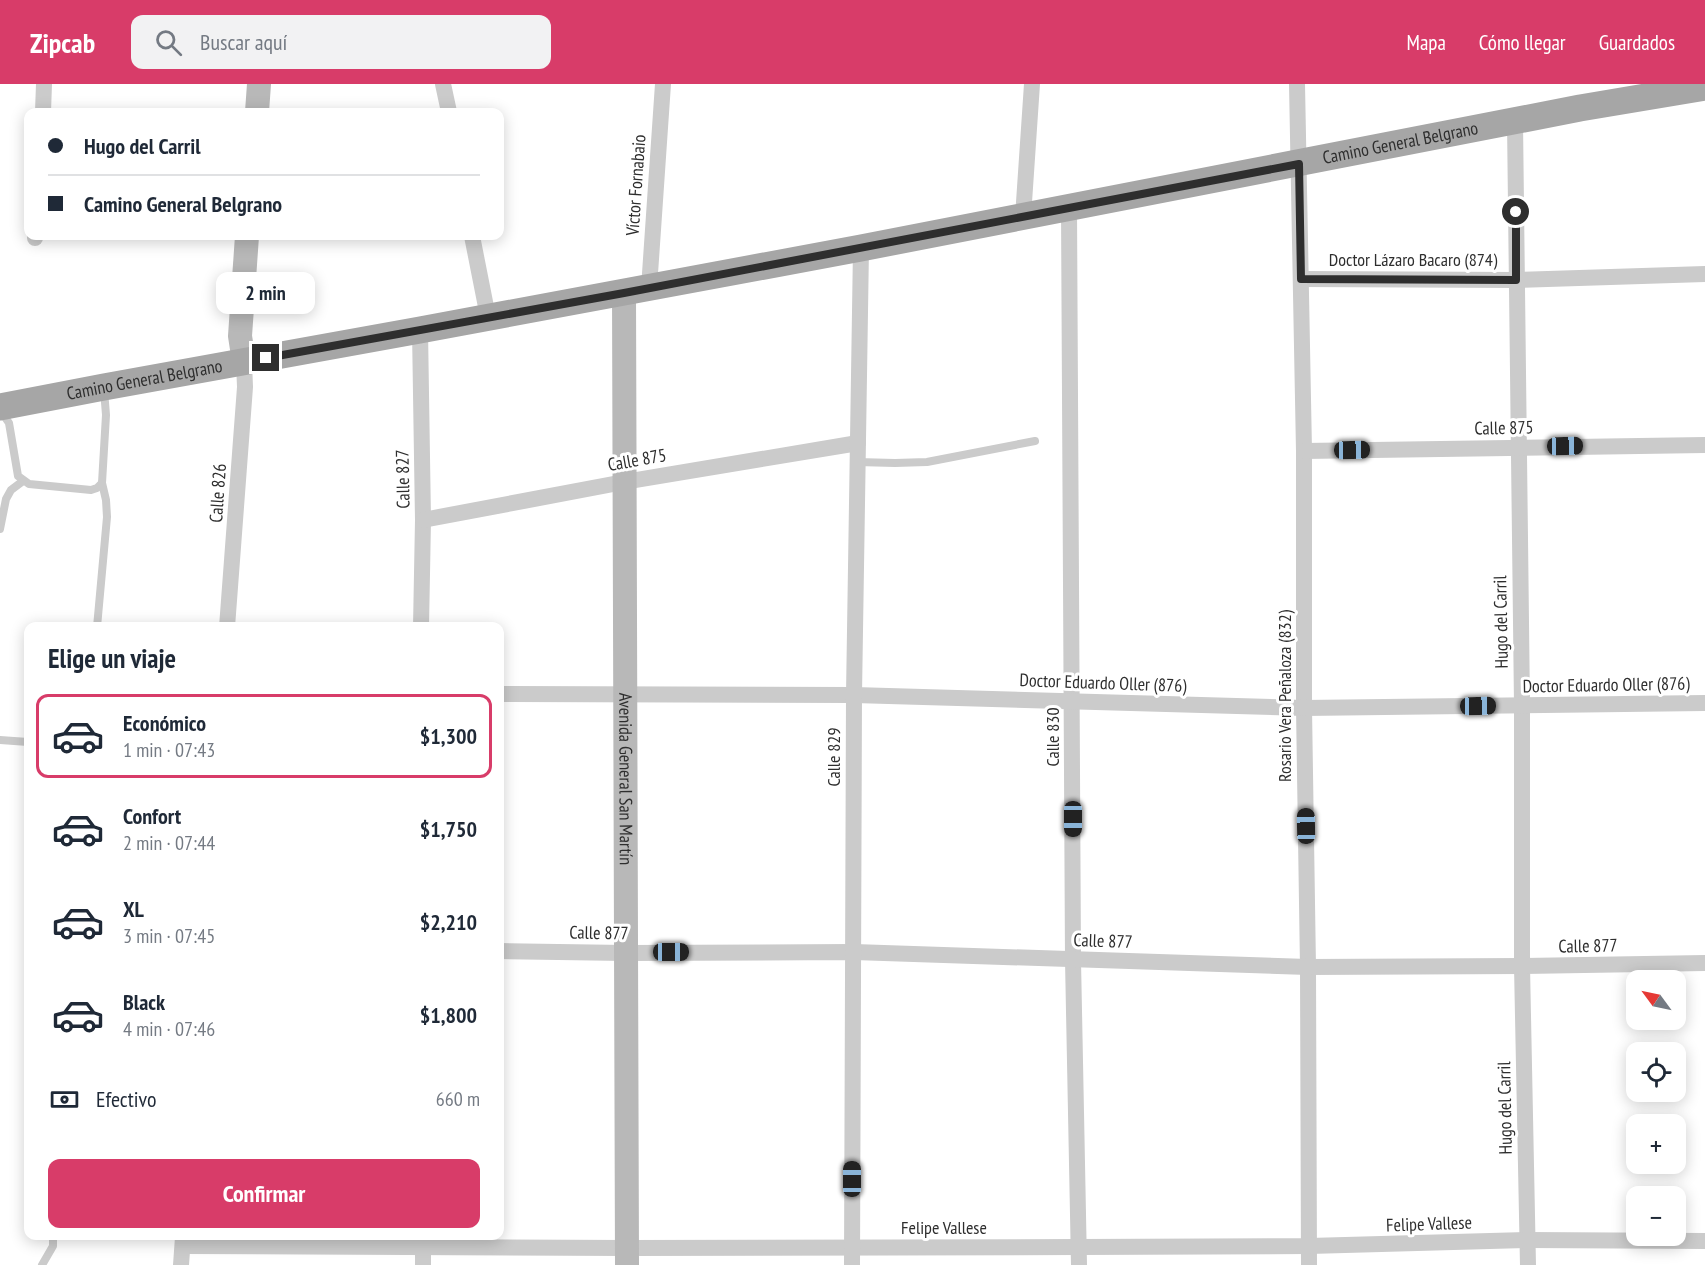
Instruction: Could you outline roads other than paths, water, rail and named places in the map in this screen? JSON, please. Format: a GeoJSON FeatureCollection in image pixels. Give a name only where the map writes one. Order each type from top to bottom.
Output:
{"type":"FeatureCollection","features":[{"type":"Feature","properties":{"kind":"main road"},"geometry":{"type":"LineString","coordinates":[[257,108],[259,84]]}},
{"type":"Feature","properties":{"kind":"main road","name":"Camino General Belgrano"},"geometry":{"type":"LineString","coordinates":[[0,409],[104,387],[861,248],[1580,108],[1705,87]]}},
{"type":"Feature","properties":{"kind":"main road"},"geometry":{"type":"LineString","coordinates":[[244,362],[240,336],[247,240]]}},
{"type":"Feature","properties":{"kind":"main road","name":"Avenida General San Martín"},"geometry":{"type":"LineString","coordinates":[[627,1257],[624,482],[636,290]]}},
{"type":"Feature","properties":{"kind":"street"},"geometry":{"type":"LineString","coordinates":[[43,108],[44,84]]}},
{"type":"Feature","properties":{"kind":"street"},"geometry":{"type":"LineString","coordinates":[[443,84],[448,108]]}},
{"type":"Feature","properties":{"kind":"street","name":"Víctor Fornabaio"},"geometry":{"type":"LineString","coordinates":[[636,290],[663,84]]}},
{"type":"Feature","properties":{"kind":"street"},"geometry":{"type":"LineString","coordinates":[[1023,217],[1032,84]]}},
{"type":"Feature","properties":{"kind":"street","name":"Rosario Vera Peñaloza (832)"},"geometry":{"type":"LineString","coordinates":[[1297,84],[1304,451],[1309,1265]]}},
{"type":"Feature","properties":{"kind":"street","name":"Hugo del Carril"},"geometry":{"type":"LineString","coordinates":[[1515,122],[1522,705],[1522,966],[1528,1265]]}},
{"type":"Feature","properties":{"kind":"street","name":"Calle 830"},"geometry":{"type":"LineString","coordinates":[[1069,208],[1073,960],[1079,1265]]}},
{"type":"Feature","properties":{"kind":"street"},"geometry":{"type":"LineString","coordinates":[[473,240],[488,317]]}},
{"type":"Feature","properties":{"kind":"street","name":"Calle 829"},"geometry":{"type":"LineString","coordinates":[[852,1265],[854,695],[861,248]]}},
{"type":"Feature","properties":{"kind":"street","name":"Doctor Lázaro Bacaro (874)"},"geometry":{"type":"LineString","coordinates":[[1301,279],[1516,280],[1705,274]]}},
{"type":"Feature","properties":{"kind":"street","name":"Calle 827"},"geometry":{"type":"LineString","coordinates":[[420,330],[423,520],[421,622]]}},
{"type":"Feature","properties":{"kind":"street","name":"Calle 826"},"geometry":{"type":"LineString","coordinates":[[227,622],[245,387],[244,362]]}},
{"type":"Feature","properties":{"kind":"street","name":"Calle 875"},"geometry":{"type":"LineString","coordinates":[[423,520],[624,482],[858,443]]}},
{"type":"Feature","properties":{"kind":"street","name":"Calle 875"},"geometry":{"type":"LineString","coordinates":[[1304,451],[1705,445]]}},
{"type":"Feature","properties":{"kind":"street","name":"Doctor Eduardo Oller (876)"},"geometry":{"type":"LineString","coordinates":[[504,694],[854,695],[1304,708],[1705,703]]}},
{"type":"Feature","properties":{"kind":"street","name":"Calle 877"},"geometry":{"type":"LineString","coordinates":[[504,951],[854,952],[1308,967],[1705,963]]}},
{"type":"Feature","properties":{"kind":"street","name":"Felipe Vallese"},"geometry":{"type":"LineString","coordinates":[[183,1241],[423,1241],[627,1257],[852,1247],[1309,1246],[1527,1240],[1705,1241]]}},
{"type":"Feature","properties":{"kind":"street"},"geometry":{"type":"LineString","coordinates":[[181,1265],[183,1241]]}},
{"type":"Feature","properties":{"kind":"street"},"geometry":{"type":"LineString","coordinates":[[423,1241],[423,1265]]}},
{"type":"Feature","properties":{"kind":"lane"},"geometry":{"type":"LineString","coordinates":[[97,622],[107,517],[102,483],[106,415],[104,387]]}},
{"type":"Feature","properties":{"kind":"lane"},"geometry":{"type":"LineString","coordinates":[[0,409],[9,423],[18,476],[23,481],[29,484],[91,490],[102,483]]}},
{"type":"Feature","properties":{"kind":"lane"},"geometry":{"type":"LineString","coordinates":[[857,462],[927,462],[1035,441]]}},
{"type":"Feature","properties":{"kind":"lane"},"geometry":{"type":"LineString","coordinates":[[0,529],[6,499],[11,490],[23,481]]}},
{"type":"Feature","properties":{"kind":"lane"},"geometry":{"type":"LineString","coordinates":[[0,740],[24,742]]}},
{"type":"Feature","properties":{"kind":"lane"},"geometry":{"type":"LineString","coordinates":[[42,1265],[53,1246],[53,1240]]}}]}
